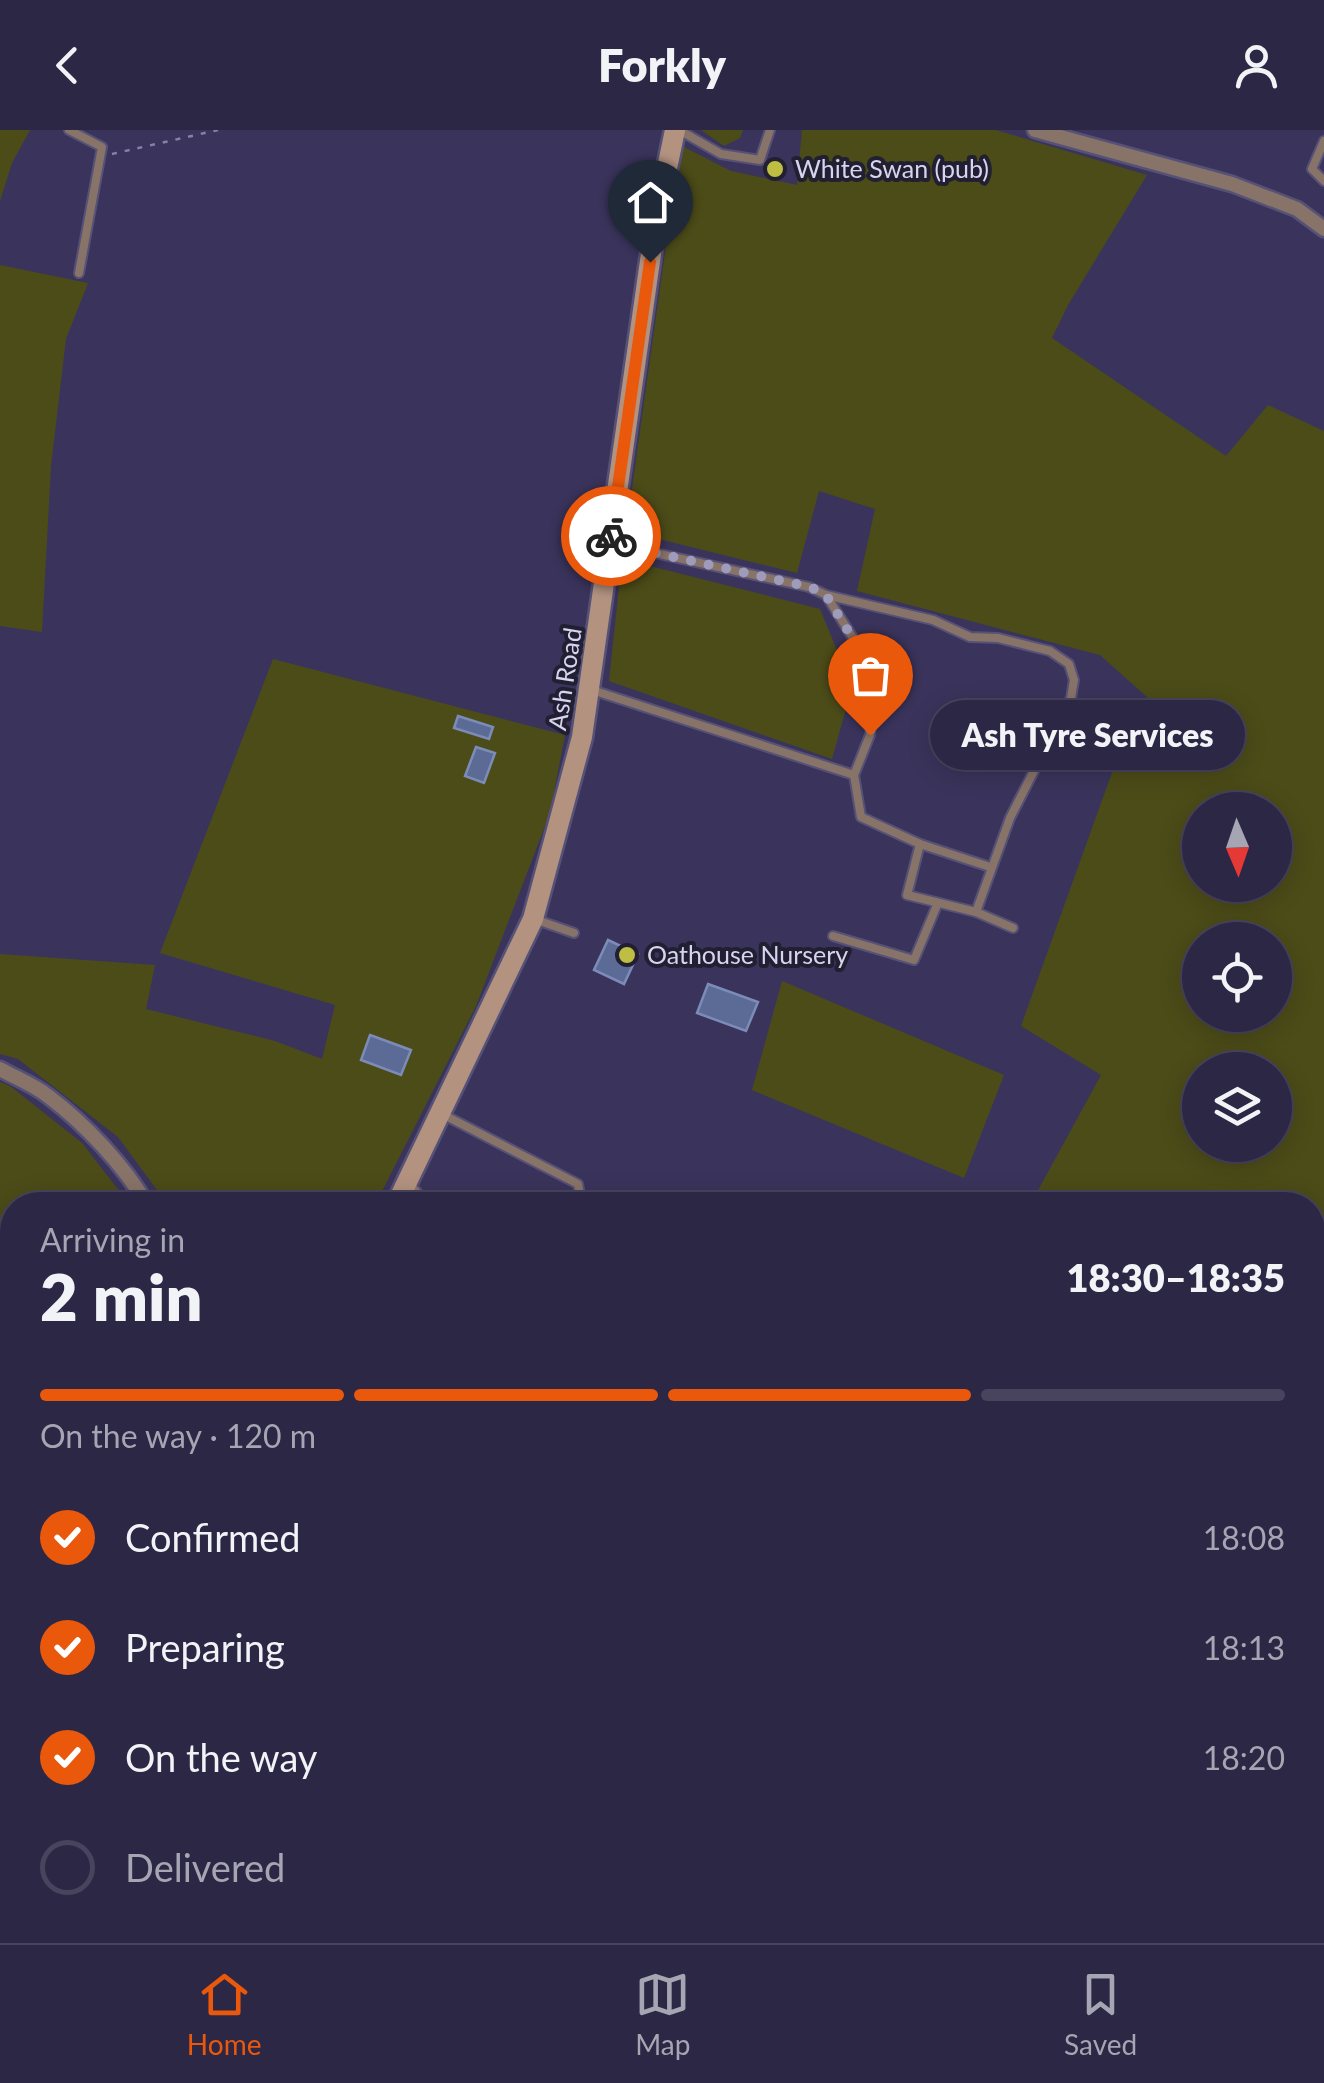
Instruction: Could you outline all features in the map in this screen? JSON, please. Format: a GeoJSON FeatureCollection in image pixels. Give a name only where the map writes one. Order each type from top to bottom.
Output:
{"type":"FeatureCollection","features":[{"type":"Feature","properties":{"kind":"street","name":"Ash Road"},"geometry":{"type":"LineString","coordinates":[[403,1192],[532,919],[582,738],[655,226],[677,130]]}},
{"type":"Feature","properties":{"kind":"street"},"geometry":{"type":"LineString","coordinates":[[1035,130],[1232,184],[1297,209],[1324,228]]}},
{"type":"Feature","properties":{"kind":"street"},"geometry":{"type":"LineString","coordinates":[[0,1069],[47,1095],[140,1192]]}},
{"type":"Feature","properties":{"kind":"lane"},"geometry":{"type":"LineString","coordinates":[[68,130],[102,147],[79,272]]}},
{"type":"Feature","properties":{"kind":"lane"},"geometry":{"type":"LineString","coordinates":[[677,130],[720,154],[760,160],[770,130]]}},
{"type":"Feature","properties":{"kind":"lane"},"geometry":{"type":"LineString","coordinates":[[1324,141],[1312,169],[1324,181]]}},
{"type":"Feature","properties":{"kind":"lane"},"geometry":{"type":"LineString","coordinates":[[610,543],[922,616],[970,637],[998,638],[1050,651],[1068,664],[1074,680],[1071,698],[1010,818],[976,912]]}},
{"type":"Feature","properties":{"kind":"lane"},"geometry":{"type":"LineString","coordinates":[[826,595],[876,682],[870,735],[854,775],[861,818],[920,844],[990,867]]}},
{"type":"Feature","properties":{"kind":"lane"},"geometry":{"type":"LineString","coordinates":[[590,690],[854,775]]}},
{"type":"Feature","properties":{"kind":"lane"},"geometry":{"type":"LineString","coordinates":[[920,844],[907,894],[976,912],[1013,928]]}},
{"type":"Feature","properties":{"kind":"lane"},"geometry":{"type":"LineString","coordinates":[[833,936],[914,960],[938,905]]}},
{"type":"Feature","properties":{"kind":"lane"},"geometry":{"type":"LineString","coordinates":[[532,919],[574,933]]}},
{"type":"Feature","properties":{"kind":"lane"},"geometry":{"type":"LineString","coordinates":[[440,1113],[578,1184],[580,1192]]}},
{"type":"Feature","properties":{"kind":"lane"},"geometry":{"type":"LineString","coordinates":[[408,1182],[417,1192]]}},
{"type":"Feature","properties":{"kind":"path"},"geometry":{"type":"LineString","coordinates":[[102,147],[113,155],[218,130]]}},
{"type":"Feature","properties":{"kind":"shaded area"},"geometry":{"type":"Polygon","coordinates":[[[0,130],[30,130],[12,163],[0,201],[0,130]]]}},
{"type":"Feature","properties":{"kind":"shaded area"},"geometry":{"type":"Polygon","coordinates":[[[701,130],[743,130],[740,138],[724,146],[701,130]]]}},
{"type":"Feature","properties":{"kind":"shaded area"},"geometry":{"type":"Polygon","coordinates":[[[802,130],[996,130],[1147,175],[1052,338],[1226,456],[1268,405],[1324,431],[1324,1192],[1037,1192],[1101,1075],[1021,1026],[1134,711],[1166,714],[1100,655],[857,591],[875,509],[819,491],[797,573],[626,531],[680,145],[731,171],[797,185],[802,130]]]}},
{"type":"Feature","properties":{"kind":"shaded area"},"geometry":{"type":"Polygon","coordinates":[[[0,265],[88,283],[66,339],[51,466],[42,632],[0,626],[0,265]]]}},
{"type":"Feature","properties":{"kind":"shaded area"},"geometry":{"type":"Polygon","coordinates":[[[622,559],[820,609],[852,687],[832,759],[609,681],[622,559]]]}},
{"type":"Feature","properties":{"kind":"shaded area"},"geometry":{"type":"Polygon","coordinates":[[[273,659],[565,735],[550,813],[476,1006],[382,1192],[158,1192],[118,1137],[18,1059],[0,1054],[0,954],[155,965],[146,1009],[275,1041],[322,1059],[335,1005],[160,953],[273,659]],[[458,716],[454,728],[490,738],[493,727],[458,716]]]}},
{"type":"Feature","properties":{"kind":"shaded area"},"geometry":{"type":"Polygon","coordinates":[[[782,981],[1004,1075],[964,1178],[752,1090],[782,981]]]}},
{"type":"Feature","properties":{"kind":"shaded area"},"geometry":{"type":"Polygon","coordinates":[[[0,1082],[82,1143],[120,1192],[0,1192],[0,1082]]]}},
{"type":"Feature","properties":{"kind":"building"},"geometry":{"type":"Polygon","coordinates":[[[458,716],[493,727],[489,739],[454,728],[458,716]]]}},
{"type":"Feature","properties":{"kind":"building"},"geometry":{"type":"Polygon","coordinates":[[[476,747],[495,753],[484,783],[465,776],[476,747]]]}},
{"type":"Feature","properties":{"kind":"building"},"geometry":{"type":"Polygon","coordinates":[[[608,940],[638,954],[624,984],[594,970],[608,940]]]}},
{"type":"Feature","properties":{"kind":"building"},"geometry":{"type":"Polygon","coordinates":[[[708,984],[758,1002],[746,1031],[697,1013],[708,984]]]}},
{"type":"Feature","properties":{"kind":"building"},"geometry":{"type":"Polygon","coordinates":[[[370,1035],[411,1050],[401,1075],[361,1060],[370,1035]]]}},
{"type":"Feature","properties":{"kind":"way so far"},"geometry":{"type":"LineString","coordinates":[[611,536],[610,543],[810,587],[826,595],[876,682],[870,735]]}},
{"type":"Feature","properties":{"kind":"place","name":"White Swan (pub)"},"geometry":{"type":"Point","coordinates":[775,169]}},
{"type":"Feature","properties":{"kind":"place","name":"Ash Tyre Services"},"geometry":{"type":"Point","coordinates":[870,735]}},
{"type":"Feature","properties":{"kind":"place","name":"Oathouse Nursery"},"geometry":{"type":"Point","coordinates":[627,955]}},
{"type":"Feature","properties":{"kind":"route"},"geometry":{"type":"LineString","coordinates":[[611,536],[650,262]]}}]}
